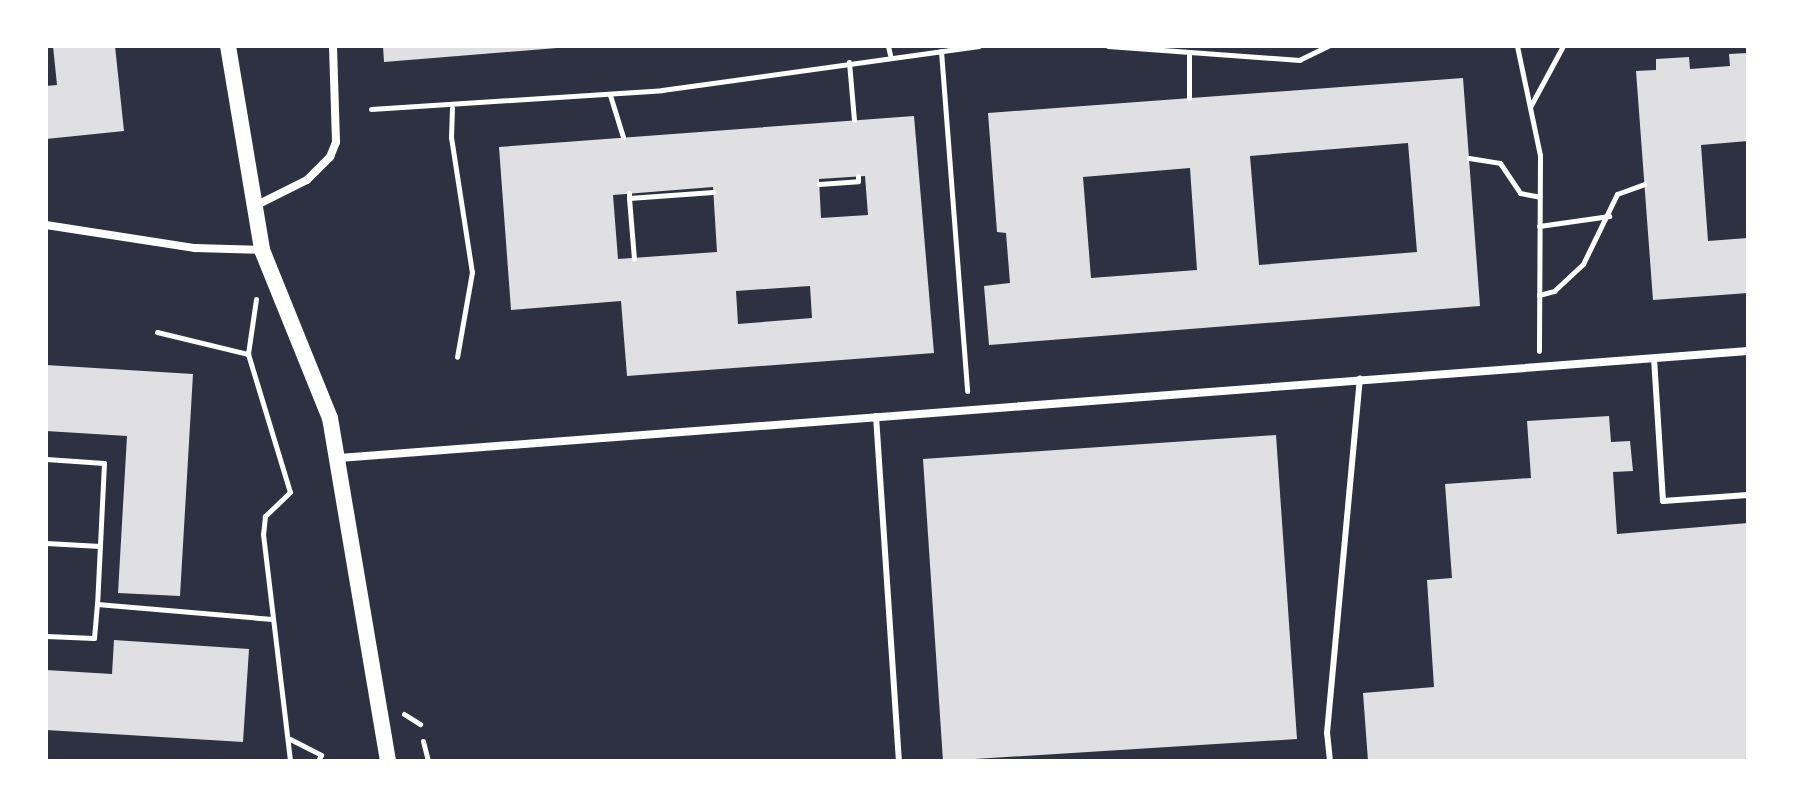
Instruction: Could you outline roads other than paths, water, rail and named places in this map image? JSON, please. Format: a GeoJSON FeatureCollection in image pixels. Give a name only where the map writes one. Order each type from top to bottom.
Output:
{"type":"FeatureCollection","features":[{"type":"Feature","properties":{"kind":"main road"},"geometry":{"type":"LineString","coordinates":[[228,46],[252,207],[262,250],[316,380],[339,458],[388,761]]}},
{"type":"Feature","properties":{"kind":"street"},"geometry":{"type":"LineString","coordinates":[[252,207],[307,180],[330,157],[336,142],[333,46]]}},
{"type":"Feature","properties":{"kind":"street"},"geometry":{"type":"LineString","coordinates":[[46,225],[195,248],[262,250]]}},
{"type":"Feature","properties":{"kind":"street"},"geometry":{"type":"LineString","coordinates":[[339,458],[1748,351]]}},
{"type":"Feature","properties":{"kind":"lane"},"geometry":{"type":"LineString","coordinates":[[1654,358],[1663,501],[1748,495]]}},
{"type":"Feature","properties":{"kind":"lane"},"geometry":{"type":"LineString","coordinates":[[1330,761],[1327,733],[1360,379]]}},
{"type":"Feature","properties":{"kind":"lane"},"geometry":{"type":"LineString","coordinates":[[876,416],[899,761]]}}]}
